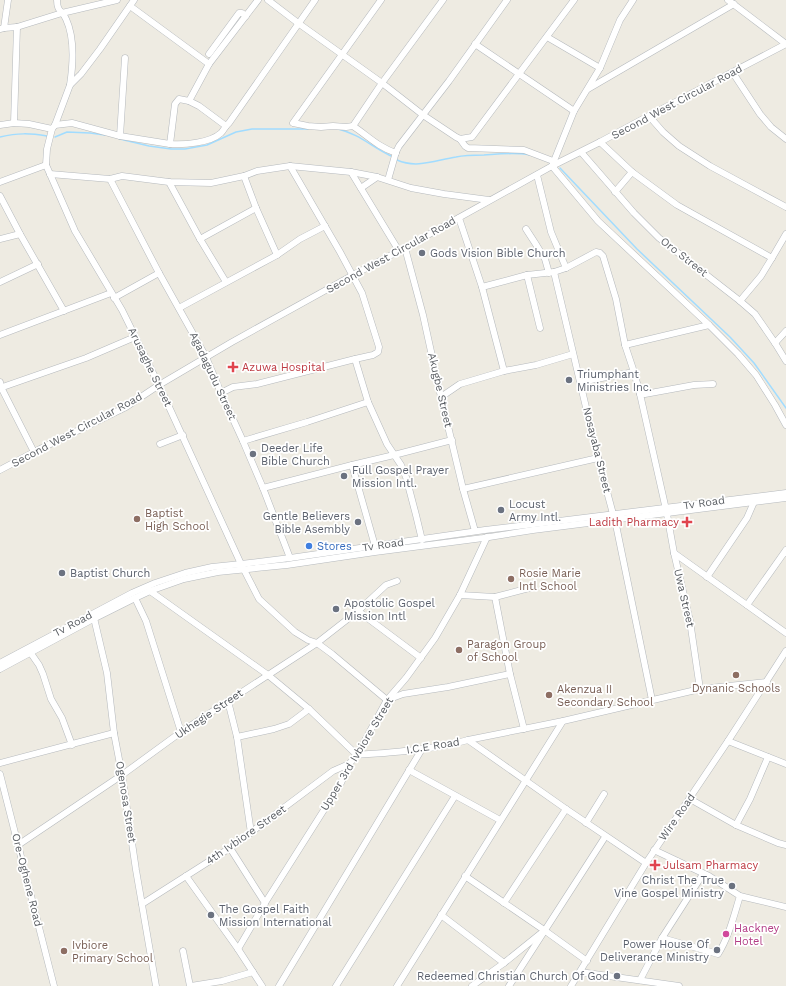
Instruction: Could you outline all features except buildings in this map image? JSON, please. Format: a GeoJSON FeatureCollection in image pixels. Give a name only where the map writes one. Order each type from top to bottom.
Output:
{"type":"FeatureCollection","features":[{"type":"Feature","properties":{"kind":"street"},"geometry":{"type":"LineString","coordinates":[[8,0],[2,29],[17,27],[62,13],[117,0]]}},
{"type":"Feature","properties":{"kind":"street"},"geometry":{"type":"LineString","coordinates":[[0,182],[46,165],[47,149],[70,85],[72,71],[71,34],[66,19],[57,7],[57,0]]}},
{"type":"Feature","properties":{"kind":"street"},"geometry":{"type":"LineString","coordinates":[[188,100],[210,64],[258,0]]}},
{"type":"Feature","properties":{"kind":"street"},"geometry":{"type":"LineString","coordinates":[[268,0],[382,83],[423,115],[460,139],[468,148],[520,149],[528,151],[553,163],[598,221],[738,354],[756,375],[786,425]]}},
{"type":"Feature","properties":{"kind":"street"},"geometry":{"type":"LineString","coordinates":[[0,125],[14,123],[54,127],[72,124],[120,136],[170,144],[202,142],[222,132],[315,0]]}},
{"type":"Feature","properties":{"kind":"street"},"geometry":{"type":"LineString","coordinates":[[381,0],[293,123],[321,127],[353,126],[374,142],[396,153]]}},
{"type":"Feature","properties":{"kind":"street"},"geometry":{"type":"LineString","coordinates":[[353,126],[382,83],[443,0]]}},
{"type":"Feature","properties":{"kind":"street"},"geometry":{"type":"LineString","coordinates":[[388,180],[399,146],[449,81],[507,0]]}},
{"type":"Feature","properties":{"kind":"street"},"geometry":{"type":"LineString","coordinates":[[460,139],[472,137],[574,0]]}},
{"type":"Feature","properties":{"kind":"street"},"geometry":{"type":"LineString","coordinates":[[553,163],[574,111],[600,68],[620,20],[634,0]]}},
{"type":"Feature","properties":{"kind":"street"},"geometry":{"type":"LineString","coordinates":[[728,0],[786,44]]}},
{"type":"Feature","properties":{"kind":"street"},"geometry":{"type":"LineString","coordinates":[[70,85],[81,74],[100,49],[132,3],[210,64]]}},
{"type":"Feature","properties":{"kind":"street"},"geometry":{"type":"LineString","coordinates":[[587,90],[734,4]]}},
{"type":"Feature","properties":{"kind":"street"},"geometry":{"type":"LineString","coordinates":[[209,54],[239,13],[241,12],[246,16]]}},
{"type":"Feature","properties":{"kind":"street"},"geometry":{"type":"LineString","coordinates":[[14,123],[17,27]]}},
{"type":"Feature","properties":{"kind":"street"},"geometry":{"type":"LineString","coordinates":[[547,37],[600,68]]}},
{"type":"Feature","properties":{"kind":"street"},"geometry":{"type":"LineString","coordinates":[[475,44],[574,111]]}},
{"type":"Feature","properties":{"kind":"street","name":"Second West Circular Road"},"geometry":{"type":"LineString","coordinates":[[0,470],[126,406],[232,342],[537,175],[553,163],[581,152],[786,44]]}},
{"type":"Feature","properties":{"kind":"street"},"geometry":{"type":"LineString","coordinates":[[120,136],[125,58]]}},
{"type":"Feature","properties":{"kind":"street"},"geometry":{"type":"LineString","coordinates":[[733,73],[760,114],[771,127],[786,139]]}},
{"type":"Feature","properties":{"kind":"street"},"geometry":{"type":"LineString","coordinates":[[170,144],[175,104],[179,99],[188,100],[199,106],[226,126]]}},
{"type":"Feature","properties":{"kind":"street"},"geometry":{"type":"LineString","coordinates":[[649,116],[663,132],[679,146],[710,166],[786,207]]}},
{"type":"Feature","properties":{"kind":"street"},"geometry":{"type":"LineString","coordinates":[[600,142],[632,172],[677,205],[772,258]]}},
{"type":"Feature","properties":{"kind":"street","name":"Oro Street"},"geometry":{"type":"LineString","coordinates":[[581,152],[615,192],[658,238],[740,300],[755,314],[786,361]]}},
{"type":"Feature","properties":{"kind":"street","name":"Arusaghe Street"},"geometry":{"type":"LineString","coordinates":[[46,165],[75,231],[113,295],[159,385],[242,567],[259,598],[295,632],[308,640],[317,643],[332,654],[387,700]]}},
{"type":"Feature","properties":{"kind":"street"},"geometry":{"type":"LineString","coordinates":[[50,174],[110,179],[122,176],[169,182],[211,183],[244,176],[257,171],[290,166],[351,172],[377,177],[411,188],[489,200]]}},
{"type":"Feature","properties":{"kind":"street"},"geometry":{"type":"LineString","coordinates":[[221,393],[233,387],[256,384],[373,355],[378,352],[379,347],[362,293],[290,166]]}},
{"type":"Feature","properties":{"kind":"street"},"geometry":{"type":"LineString","coordinates":[[351,172],[399,251]]}},
{"type":"Feature","properties":{"kind":"street"},"geometry":{"type":"LineString","coordinates":[[615,192],[632,172]]}},
{"type":"Feature","properties":{"kind":"street"},"geometry":{"type":"LineString","coordinates":[[482,287],[527,275],[551,272],[566,268],[551,232],[537,175]]}},
{"type":"Feature","properties":{"kind":"street"},"geometry":{"type":"LineString","coordinates":[[244,176],[256,208],[277,255]]}},
{"type":"Feature","properties":{"kind":"street"},"geometry":{"type":"LineString","coordinates":[[361,188],[377,177]]}},
{"type":"Feature","properties":{"kind":"street","name":"Agadagudu Street"},"geometry":{"type":"LineString","coordinates":[[110,179],[159,273],[206,357],[263,488],[290,558]]}},
{"type":"Feature","properties":{"kind":"street"},"geometry":{"type":"LineString","coordinates":[[169,182],[200,239],[226,282]]}},
{"type":"Feature","properties":{"kind":"street"},"geometry":{"type":"LineString","coordinates":[[0,196],[64,311]]}},
{"type":"Feature","properties":{"kind":"street"},"geometry":{"type":"LineString","coordinates":[[200,239],[256,208]]}},
{"type":"Feature","properties":{"kind":"street"},"geometry":{"type":"LineString","coordinates":[[459,218],[482,287],[504,371]]}},
{"type":"Feature","properties":{"kind":"street"},"geometry":{"type":"LineString","coordinates":[[179,308],[277,255],[300,239],[325,226]]}},
{"type":"Feature","properties":{"kind":"street","name":"Nosayaba Street"},"geometry":{"type":"LineString","coordinates":[[526,229],[541,252],[551,272],[573,354],[614,517],[652,700]]}},
{"type":"Feature","properties":{"kind":"street"},"geometry":{"type":"LineString","coordinates":[[0,239],[20,234]]}},
{"type":"Feature","properties":{"kind":"street"},"geometry":{"type":"LineString","coordinates":[[740,300],[761,276],[786,234]]}},
{"type":"Feature","properties":{"kind":"street","name":"Akugbe Street"},"geometry":{"type":"LineString","coordinates":[[405,248],[423,315],[441,397],[475,531]]}},
{"type":"Feature","properties":{"kind":"street","name":"Uwa Street"},"geometry":{"type":"LineString","coordinates":[[566,268],[596,252],[600,253],[616,299],[625,345],[640,394],[690,621],[700,689]]}},
{"type":"Feature","properties":{"kind":"street"},"geometry":{"type":"LineString","coordinates":[[0,282],[38,264]]}},
{"type":"Feature","properties":{"kind":"street"},"geometry":{"type":"LineString","coordinates":[[0,335],[64,311],[113,295],[159,273]]}},
{"type":"Feature","properties":{"kind":"street"},"geometry":{"type":"LineString","coordinates":[[527,275],[540,328]]}},
{"type":"Feature","properties":{"kind":"street"},"geometry":{"type":"LineString","coordinates":[[625,345],[709,325]]}},
{"type":"Feature","properties":{"kind":"street"},"geometry":{"type":"LineString","coordinates":[[775,343],[786,331]]}},
{"type":"Feature","properties":{"kind":"street"},"geometry":{"type":"LineString","coordinates":[[34,452],[0,386],[86,358],[135,338]]}},
{"type":"Feature","properties":{"kind":"street"},"geometry":{"type":"LineString","coordinates":[[441,397],[460,384],[504,371],[536,365],[573,354]]}},
{"type":"Feature","properties":{"kind":"street"},"geometry":{"type":"LineString","coordinates":[[355,359],[368,402],[387,444],[401,465],[406,477],[422,540]]}},
{"type":"Feature","properties":{"kind":"street"},"geometry":{"type":"LineString","coordinates":[[580,382],[634,372]]}},
{"type":"Feature","properties":{"kind":"street"},"geometry":{"type":"LineString","coordinates":[[640,394],[694,385],[713,384]]}},
{"type":"Feature","properties":{"kind":"street"},"geometry":{"type":"LineString","coordinates":[[243,441],[308,422],[368,402]]}},
{"type":"Feature","properties":{"kind":"street"},"geometry":{"type":"LineString","coordinates":[[160,444],[183,435]]}},
{"type":"Feature","properties":{"kind":"street"},"geometry":{"type":"LineString","coordinates":[[263,488],[452,440]]}},
{"type":"Feature","properties":{"kind":"street"},"geometry":{"type":"LineString","coordinates":[[463,488],[598,458]]}},
{"type":"Feature","properties":{"kind":"street"},"geometry":{"type":"LineString","coordinates":[[352,465],[375,546]]}},
{"type":"Feature","properties":{"kind":"street","name":"Tv Road"},"geometry":{"type":"LineString","coordinates":[[666,511],[748,497],[786,493]]}},
{"type":"Feature","properties":{"kind":"street","name":"Tv Road"},"geometry":{"type":"LineString","coordinates":[[0,669],[94,618],[150,591],[184,579],[290,558],[512,526],[614,517],[786,498]]}},
{"type":"Feature","properties":{"kind":"street"},"geometry":{"type":"LineString","coordinates":[[707,577],[747,518],[754,502]]}},
{"type":"Feature","properties":{"kind":"street","name":"Tv Road"},"geometry":{"type":"LineString","coordinates":[[0,663],[119,600],[155,583],[185,573],[212,567],[287,564],[514,534],[614,517]]}},
{"type":"Feature","properties":{"kind":"street"},"geometry":{"type":"LineString","coordinates":[[512,526],[514,534]]}},
{"type":"Feature","properties":{"kind":"street","name":"Upper 3rd Ivbiore Street"},"geometry":{"type":"LineString","coordinates":[[238,949],[265,903],[341,783],[349,764],[357,754],[387,700],[406,678],[435,638],[460,594],[487,537]]}},
{"type":"Feature","properties":{"kind":"street"},"geometry":{"type":"LineString","coordinates":[[747,605],[786,550]]}},
{"type":"Feature","properties":{"kind":"street"},"geometry":{"type":"LineString","coordinates":[[674,553],[786,633]]}},
{"type":"Feature","properties":{"kind":"street","name":"Ukhegie Street"},"geometry":{"type":"LineString","coordinates":[[18,845],[122,775],[181,732],[317,643],[358,611],[386,585],[397,581]]}},
{"type":"Feature","properties":{"kind":"street"},"geometry":{"type":"LineString","coordinates":[[460,594],[495,597],[533,587]]}},
{"type":"Feature","properties":{"kind":"street"},"geometry":{"type":"LineString","coordinates":[[150,591],[268,675],[309,709],[357,754]]}},
{"type":"Feature","properties":{"kind":"street"},"geometry":{"type":"LineString","coordinates":[[495,597],[510,674],[524,729]]}},
{"type":"Feature","properties":{"kind":"street"},"geometry":{"type":"LineString","coordinates":[[135,598],[146,621],[181,732]]}},
{"type":"Feature","properties":{"kind":"street"},"geometry":{"type":"LineString","coordinates":[[358,611],[421,658]]}},
{"type":"Feature","properties":{"kind":"street","name":"Ogenosa Street"},"geometry":{"type":"LineString","coordinates":[[94,618],[107,673],[114,733],[156,986]]}},
{"type":"Feature","properties":{"kind":"street","name":"Wire Road"},"geometry":{"type":"LineString","coordinates":[[571,986],[654,850],[728,741],[786,651]]}},
{"type":"Feature","properties":{"kind":"street"},"geometry":{"type":"LineString","coordinates":[[30,652],[43,674],[51,698],[64,723],[72,745]]}},
{"type":"Feature","properties":{"kind":"street"},"geometry":{"type":"LineString","coordinates":[[387,700],[403,694],[448,687],[510,674]]}},
{"type":"Feature","properties":{"kind":"street","name":"I.C.E Road"},"geometry":{"type":"LineString","coordinates":[[357,754],[422,749],[454,744],[563,721],[700,689],[767,682]]}},
{"type":"Feature","properties":{"kind":"street"},"geometry":{"type":"LineString","coordinates":[[228,701],[237,737],[250,833]]}},
{"type":"Feature","properties":{"kind":"street"},"geometry":{"type":"LineString","coordinates":[[237,737],[274,729],[289,724],[309,709]]}},
{"type":"Feature","properties":{"kind":"street"},"geometry":{"type":"LineString","coordinates":[[397,986],[563,721]]}},
{"type":"Feature","properties":{"kind":"street"},"geometry":{"type":"LineString","coordinates":[[0,763],[114,733]]}},
{"type":"Feature","properties":{"kind":"street"},"geometry":{"type":"LineString","coordinates":[[468,740],[605,837],[646,863]]}},
{"type":"Feature","properties":{"kind":"street"},"geometry":{"type":"LineString","coordinates":[[728,741],[786,764]]}},
{"type":"Feature","properties":{"kind":"street"},"geometry":{"type":"LineString","coordinates":[[279,986],[422,749]]}},
{"type":"Feature","properties":{"kind":"street"},"geometry":{"type":"LineString","coordinates":[[736,825],[750,799],[768,756]]}},
{"type":"Feature","properties":{"kind":"street","name":"4th Ivbiore Street"},"geometry":{"type":"LineString","coordinates":[[142,904],[230,848],[333,772],[349,764]]}},
{"type":"Feature","properties":{"kind":"street"},"geometry":{"type":"LineString","coordinates":[[409,770],[500,820]]}},
{"type":"Feature","properties":{"kind":"street","name":"Ore-Oghene Road"},"geometry":{"type":"LineString","coordinates":[[0,774],[54,986]]}},
{"type":"Feature","properties":{"kind":"street"},"geometry":{"type":"LineString","coordinates":[[586,823],[604,794]]}},
{"type":"Feature","properties":{"kind":"street"},"geometry":{"type":"LineString","coordinates":[[336,986],[455,796]]}},
{"type":"Feature","properties":{"kind":"street"},"geometry":{"type":"LineString","coordinates":[[690,798],[736,825],[786,845]]}},
{"type":"Feature","properties":{"kind":"street"},"geometry":{"type":"LineString","coordinates":[[504,903],[566,809]]}},
{"type":"Feature","properties":{"kind":"street"},"geometry":{"type":"LineString","coordinates":[[508,986],[605,837]]}},
{"type":"Feature","properties":{"kind":"street"},"geometry":{"type":"LineString","coordinates":[[230,848],[265,903]]}},
{"type":"Feature","properties":{"kind":"street"},"geometry":{"type":"LineString","coordinates":[[654,850],[709,876],[740,896],[786,907]]}},
{"type":"Feature","properties":{"kind":"street"},"geometry":{"type":"LineString","coordinates":[[640,980],[662,938],[703,874]]}},
{"type":"Feature","properties":{"kind":"street"},"geometry":{"type":"LineString","coordinates":[[186,876],[238,949],[262,986]]}},
{"type":"Feature","properties":{"kind":"street"},"geometry":{"type":"LineString","coordinates":[[465,876],[587,961]]}},
{"type":"Feature","properties":{"kind":"street"},"geometry":{"type":"LineString","coordinates":[[662,938],[718,954],[730,928],[740,896]]}},
{"type":"Feature","properties":{"kind":"street"},"geometry":{"type":"LineString","coordinates":[[441,915],[504,963]]}},
{"type":"Feature","properties":{"kind":"street"},"geometry":{"type":"LineString","coordinates":[[472,986],[504,963],[544,930]]}},
{"type":"Feature","properties":{"kind":"street"},"geometry":{"type":"LineString","coordinates":[[183,951],[191,986],[253,972]]}},
{"type":"Feature","properties":{"kind":"street"},"geometry":{"type":"LineString","coordinates":[[580,972],[679,986]]}},
{"type":"Feature","properties":{"kind":"waterway"},"geometry":{"type":"LineString","coordinates":[[120,139],[149,146],[185,149],[207,145],[236,132],[252,129],[308,129]]}},
{"type":"Feature","properties":{"kind":"waterway"},"geometry":{"type":"LineString","coordinates":[[338,129],[359,137],[391,156]]}},
{"type":"Feature","properties":{"kind":"waterway"},"geometry":{"type":"LineString","coordinates":[[55,137],[67,132],[105,135]]}},
{"type":"Feature","properties":{"kind":"waterway"},"geometry":{"type":"LineString","coordinates":[[0,137],[24,134],[47,136]]}},
{"type":"Feature","properties":{"kind":"waterway"},"geometry":{"type":"LineString","coordinates":[[397,160],[404,163],[419,164],[466,155],[513,153],[530,155]]}},
{"type":"Feature","properties":{"kind":"waterway"},"geometry":{"type":"LineString","coordinates":[[560,168],[637,249],[730,337],[754,363],[786,408]]}},
{"type":"Feature","properties":{"kind":"place","name":"Gods Vision Bible Church"},"geometry":{"type":"Point","coordinates":[422,253]}},
{"type":"Feature","properties":{"kind":"place","name":"Azuwa Hospital"},"geometry":{"type":"Point","coordinates":[233,367]}},
{"type":"Feature","properties":{"kind":"place","name":"Triumphant Ministries Inc."},"geometry":{"type":"Point","coordinates":[569,380]}},
{"type":"Feature","properties":{"kind":"place","name":"Deeder Life Bible Church"},"geometry":{"type":"Point","coordinates":[253,454]}},
{"type":"Feature","properties":{"kind":"place","name":"Full Gospel Prayer Mission Intl."},"geometry":{"type":"Point","coordinates":[344,476]}},
{"type":"Feature","properties":{"kind":"place","name":"Locust Army Intl."},"geometry":{"type":"Point","coordinates":[501,510]}},
{"type":"Feature","properties":{"kind":"place","name":"Baptist High School"},"geometry":{"type":"Point","coordinates":[137,519]}},
{"type":"Feature","properties":{"kind":"place","name":"Gentle Believers Bible Asembly"},"geometry":{"type":"Point","coordinates":[358,522]}},
{"type":"Feature","properties":{"kind":"place","name":"Ladith Pharmacy"},"geometry":{"type":"Point","coordinates":[687,522]}},
{"type":"Feature","properties":{"kind":"place","name":"Stores"},"geometry":{"type":"Point","coordinates":[309,546]}},
{"type":"Feature","properties":{"kind":"place","name":"Baptist Church"},"geometry":{"type":"Point","coordinates":[62,573]}},
{"type":"Feature","properties":{"kind":"place","name":"Rosie Marie Intl School"},"geometry":{"type":"Point","coordinates":[511,579]}},
{"type":"Feature","properties":{"kind":"place","name":"Apostolic Gospel Mission Intl"},"geometry":{"type":"Point","coordinates":[336,609]}},
{"type":"Feature","properties":{"kind":"place","name":"Paragon Group of School"},"geometry":{"type":"Point","coordinates":[459,650]}},
{"type":"Feature","properties":{"kind":"place","name":"Dynanic Schools"},"geometry":{"type":"Point","coordinates":[736,675]}},
{"type":"Feature","properties":{"kind":"place","name":"Akenzua II Secondary School"},"geometry":{"type":"Point","coordinates":[549,695]}},
{"type":"Feature","properties":{"kind":"place","name":"Julsam Pharmacy"},"geometry":{"type":"Point","coordinates":[655,865]}},
{"type":"Feature","properties":{"kind":"place","name":"Christ The True Vine Gospel Ministry"},"geometry":{"type":"Point","coordinates":[732,886]}},
{"type":"Feature","properties":{"kind":"place","name":"The Gospel Faith Mission International"},"geometry":{"type":"Point","coordinates":[211,915]}},
{"type":"Feature","properties":{"kind":"place","name":"Hackney Hotel"},"geometry":{"type":"Point","coordinates":[726,934]}},
{"type":"Feature","properties":{"kind":"place","name":"Power House Of Deliverance Ministry"},"geometry":{"type":"Point","coordinates":[717,950]}},
{"type":"Feature","properties":{"kind":"place","name":"Ivbiore Primary School"},"geometry":{"type":"Point","coordinates":[64,951]}},
{"type":"Feature","properties":{"kind":"place","name":"Redeemed Christian Church Of God"},"geometry":{"type":"Point","coordinates":[617,976]}}]}
